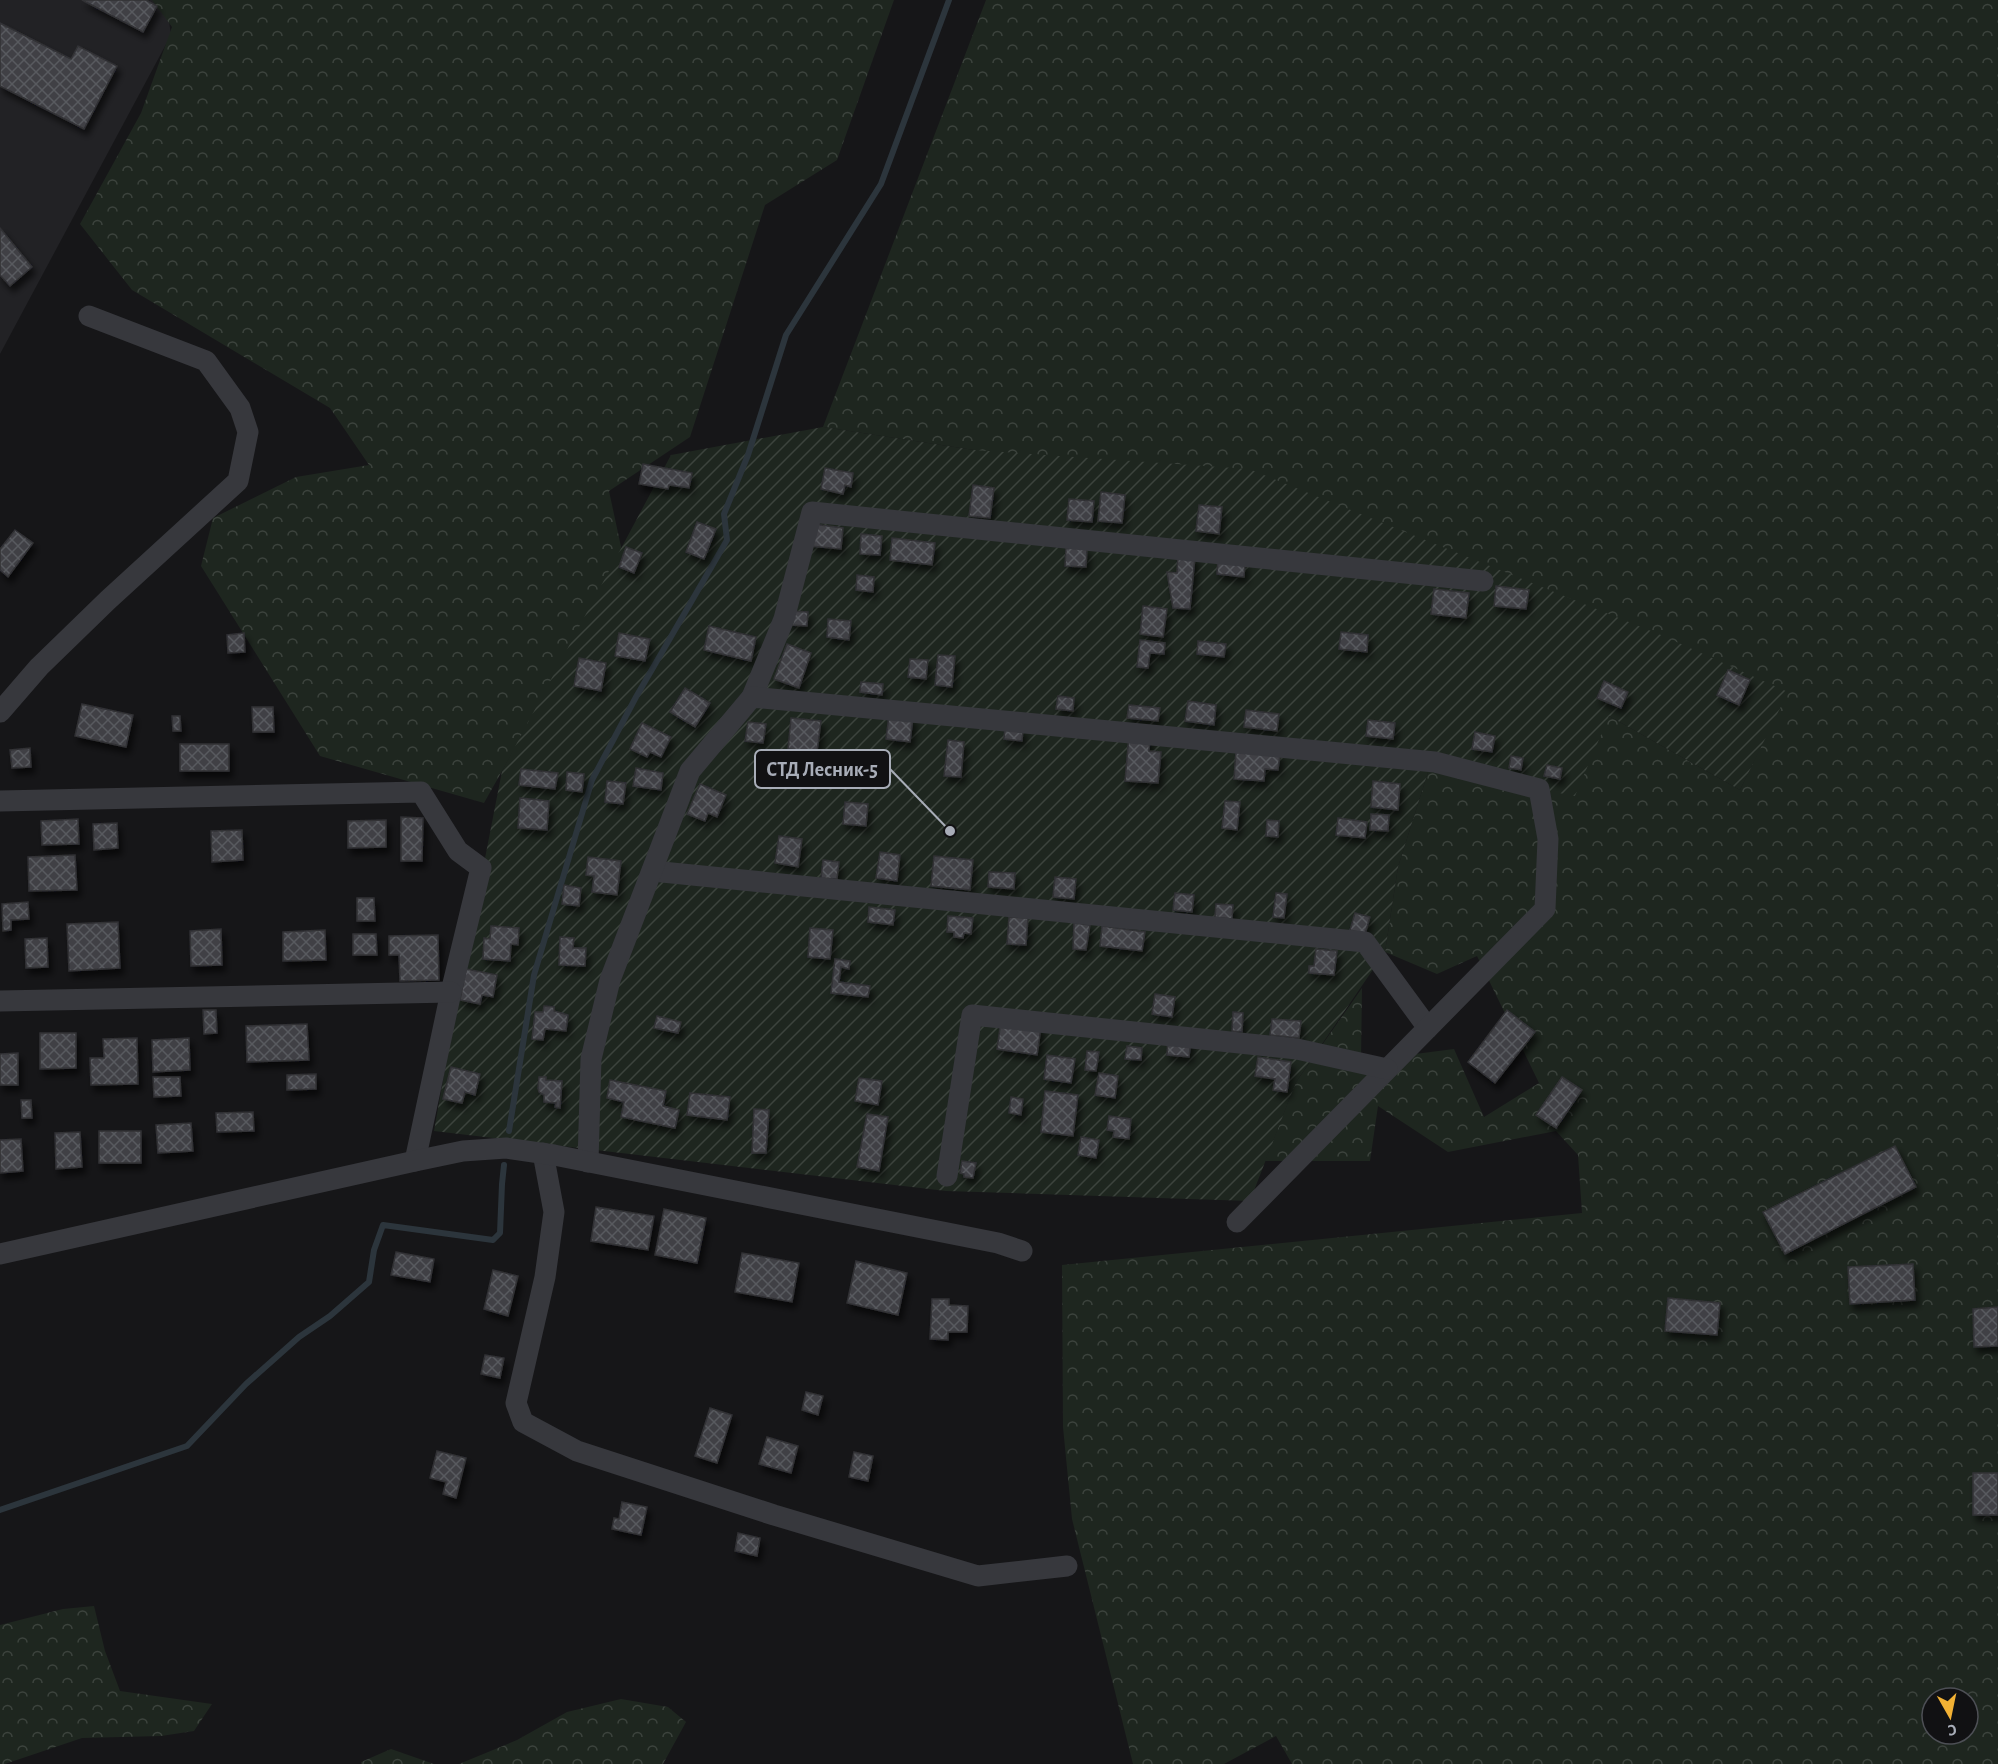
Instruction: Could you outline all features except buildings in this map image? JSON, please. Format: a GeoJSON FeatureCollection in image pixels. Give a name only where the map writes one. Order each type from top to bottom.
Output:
{"type":"FeatureCollection","features":[{"type":"Feature","properties":{"kind":"street"},"geometry":{"type":"LineString","coordinates":[[0,712],[48,658],[238,481],[248,432],[240,408],[206,361],[89,316]]}},
{"type":"Feature","properties":{"kind":"street"},"geometry":{"type":"LineString","coordinates":[[588,1162],[591,1059],[610,980],[690,771],[752,697],[784,619],[812,512],[1483,581]]}},
{"type":"Feature","properties":{"kind":"street"},"geometry":{"type":"LineString","coordinates":[[752,697],[1436,762],[1539,789],[1548,839],[1545,909],[1237,1222]]}},
{"type":"Feature","properties":{"kind":"street"},"geometry":{"type":"LineString","coordinates":[[0,801],[421,792],[458,851],[481,868],[414,1161]]}},
{"type":"Feature","properties":{"kind":"street"},"geometry":{"type":"LineString","coordinates":[[652,871],[1365,942],[1428,1028]]}},
{"type":"Feature","properties":{"kind":"street"},"geometry":{"type":"LineString","coordinates":[[0,1001],[451,992]]}},
{"type":"Feature","properties":{"kind":"street"},"geometry":{"type":"LineString","coordinates":[[947,1176],[972,1015],[1297,1049],[1387,1069]]}},
{"type":"Feature","properties":{"kind":"street"},"geometry":{"type":"LineString","coordinates":[[0,1254],[414,1161],[463,1151],[506,1148],[543,1153],[998,1243],[1022,1251]]}},
{"type":"Feature","properties":{"kind":"street"},"geometry":{"type":"LineString","coordinates":[[543,1153],[554,1212],[545,1277],[516,1403],[523,1422],[577,1452],[774,1515],[978,1576],[1067,1566]]}},
{"type":"Feature","properties":{"kind":"shaded area"},"geometry":{"type":"Polygon","coordinates":[[[0,0],[166,0],[171,35],[0,354],[0,0]]]}},
{"type":"Feature","properties":{"kind":"green space"},"geometry":{"type":"Polygon","coordinates":[[[152,0],[894,0],[837,160],[765,205],[690,437],[609,491],[623,556],[484,803],[320,756],[201,566],[213,518],[296,477],[369,465],[330,408],[132,290],[80,224],[141,113],[172,27],[152,0]]]}},
{"type":"Feature","properties":{"kind":"green space"},"geometry":{"type":"Polygon","coordinates":[[[986,0],[1998,0],[1998,1764],[1292,1764],[1276,1736],[1224,1764],[1133,1764],[1072,1519],[1063,1427],[1062,1265],[1582,1213],[1578,1155],[1556,1131],[1448,1152],[1378,1106],[1370,1161],[1265,1161],[1296,1082],[1362,988],[1361,1061],[1454,1049],[1484,1117],[1539,1083],[1477,956],[1437,974],[1385,952],[1398,867],[1429,769],[1609,716],[1740,790],[1787,692],[974,450],[823,427],[986,0]]]}},
{"type":"Feature","properties":{"kind":"green space"},"geometry":{"type":"Polygon","coordinates":[[[823,427],[974,450],[1249,469],[1661,635],[1788,692],[1740,790],[1609,716],[1575,796],[1429,769],[1398,867],[1385,952],[1296,1082],[1250,1201],[946,1191],[434,1131],[502,771],[671,455],[823,427]]]}},
{"type":"Feature","properties":{"kind":"green space"},"geometry":{"type":"Polygon","coordinates":[[[94,1606],[105,1651],[120,1691],[212,1704],[194,1731],[161,1736],[82,1738],[0,1764],[0,1625],[63,1609],[94,1606]]]}},
{"type":"Feature","properties":{"kind":"green space"},"geometry":{"type":"Polygon","coordinates":[[[621,1699],[668,1707],[686,1722],[663,1764],[459,1764],[517,1740],[567,1712],[621,1699]]]}},
{"type":"Feature","properties":{"kind":"green space"},"geometry":{"type":"Polygon","coordinates":[[[391,1749],[434,1764],[361,1764],[391,1749]]]}},
{"type":"Feature","properties":{"kind":"waterway"},"geometry":{"type":"LineString","coordinates":[[509,1131],[534,975],[592,780],[636,697],[727,540],[724,514],[748,455],[786,335],[881,184],[949,0]]}},
{"type":"Feature","properties":{"kind":"waterway"},"geometry":{"type":"LineString","coordinates":[[0,1510],[187,1446],[246,1384],[299,1337],[330,1316],[369,1282],[374,1250],[383,1225],[493,1240],[500,1233],[504,1165]]}},
{"type":"Feature","properties":{"kind":"place","name":"СТД Лесник-5"},"geometry":{"type":"Point","coordinates":[950,831]}}]}
